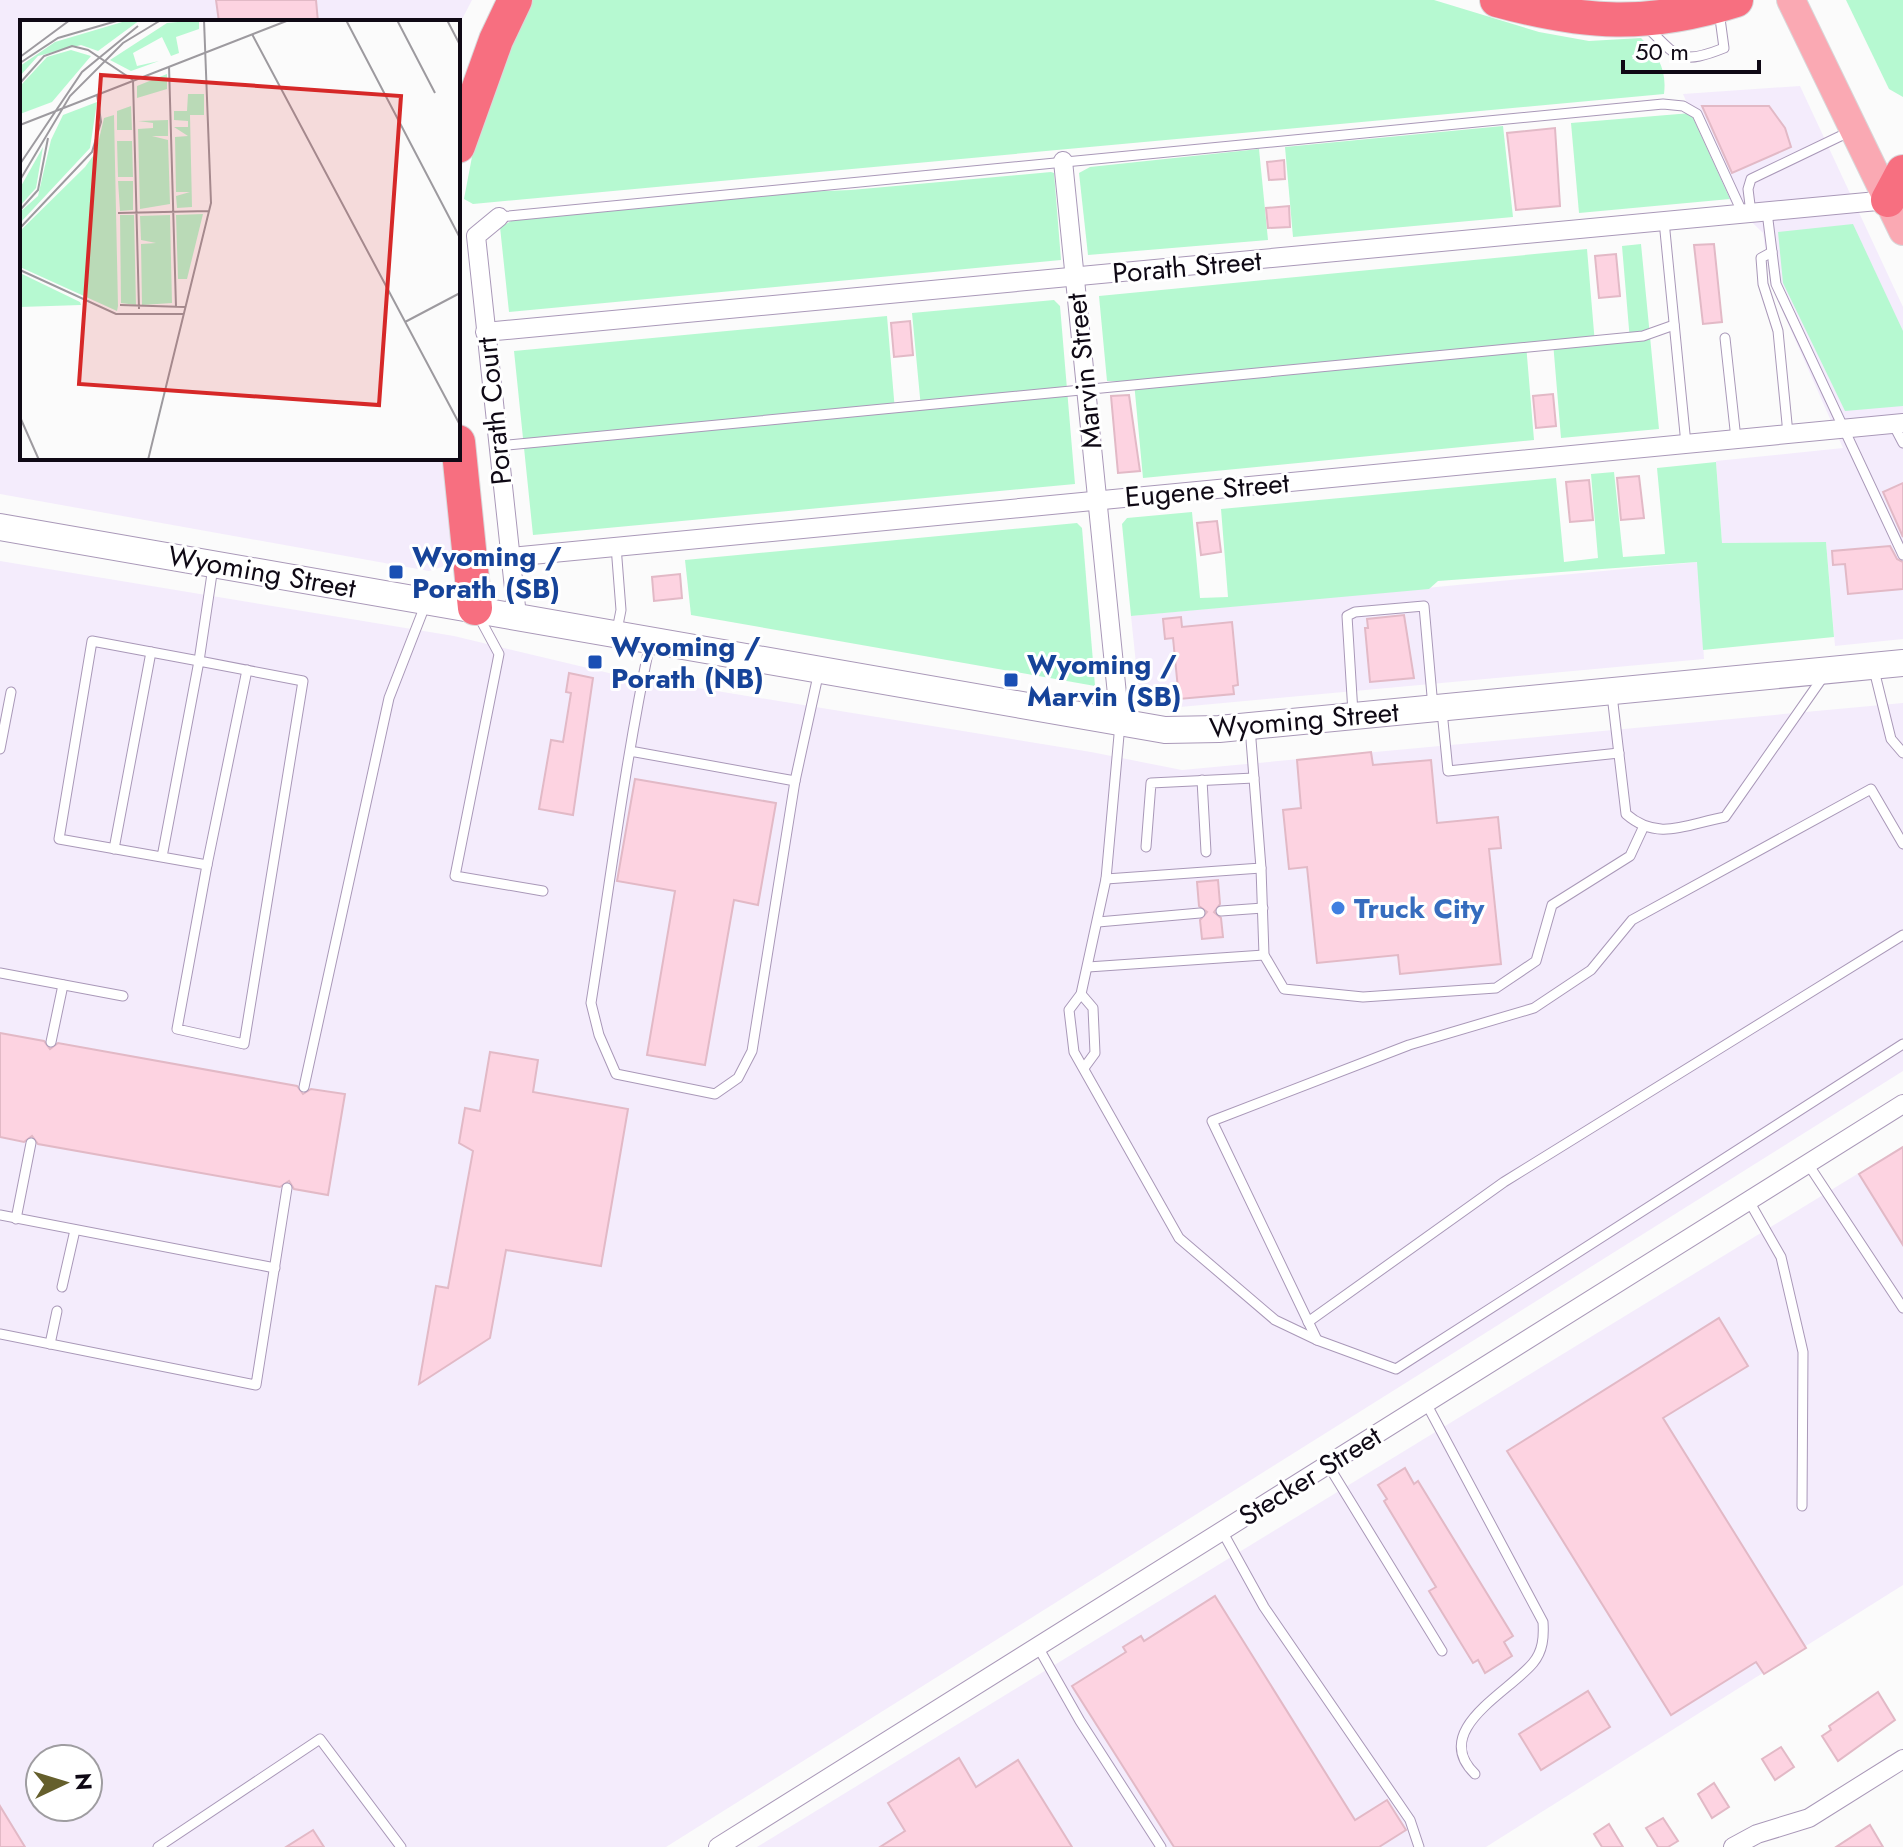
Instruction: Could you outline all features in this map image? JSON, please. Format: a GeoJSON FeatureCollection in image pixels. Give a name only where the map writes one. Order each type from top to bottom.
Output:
{"type":"FeatureCollection","features":[{"type":"Feature","properties":{"kind":"highway"},"geometry":{"type":"LineString","coordinates":[[460,140],[479,83],[515,0]]}},
{"type":"Feature","properties":{"kind":"highway"},"geometry":{"type":"LineString","coordinates":[[1497,0],[1552,15],[1641,21],[1688,15],[1727,3]]}},
{"type":"Feature","properties":{"kind":"highway"},"geometry":{"type":"LineString","coordinates":[[460,460],[475,608]]}},
{"type":"Feature","properties":{"kind":"main road"},"geometry":{"type":"LineString","coordinates":[[1791,0],[1854,130],[1898,201]]}},
{"type":"Feature","properties":{"kind":"main road","name":"Wyoming Street"},"geometry":{"type":"LineString","coordinates":[[0,527],[475,608],[1120,724],[1192,730],[1903,663]]}},
{"type":"Feature","properties":{"kind":"street","name":"Marvin Street"},"geometry":{"type":"LineString","coordinates":[[1063,161],[1120,724]]}},
{"type":"Feature","properties":{"kind":"street","name":"Porath Street"},"geometry":{"type":"LineString","coordinates":[[485,332],[1898,201]]}},
{"type":"Feature","properties":{"kind":"street","name":"Porath Court"},"geometry":{"type":"LineString","coordinates":[[499,217],[476,236],[517,616]]}},
{"type":"Feature","properties":{"kind":"street","name":"Eugene Street"},"geometry":{"type":"LineString","coordinates":[[511,557],[1898,424]]}},
{"type":"Feature","properties":{"kind":"street","name":"Stecker Street"},"geometry":{"type":"LineString","coordinates":[[718,1847],[1903,1104]]}},
{"type":"Feature","properties":{"kind":"street"},"geometry":{"type":"LineString","coordinates":[[1733,1847],[1757,1834],[1809,1818],[1903,1759]]}},
{"type":"Feature","properties":{"kind":"lane"},"geometry":{"type":"LineString","coordinates":[[499,217],[1663,104],[1683,106],[1697,114],[1754,213],[1772,252],[1776,284],[1903,555]]}},
{"type":"Feature","properties":{"kind":"lane"},"geometry":{"type":"LineString","coordinates":[[1754,213],[1748,189],[1751,179],[1854,130]]}},
{"type":"Feature","properties":{"kind":"lane"},"geometry":{"type":"LineString","coordinates":[[1664,221],[1686,444]]}},
{"type":"Feature","properties":{"kind":"lane"},"geometry":{"type":"LineString","coordinates":[[1772,252],[1761,258],[1762,271],[1778,331],[1788,434]]}},
{"type":"Feature","properties":{"kind":"lane"},"geometry":{"type":"LineString","coordinates":[[498,446],[1643,336],[1674,325]]}},
{"type":"Feature","properties":{"kind":"lane"},"geometry":{"type":"LineString","coordinates":[[1725,338],[1736,439]]}},
{"type":"Feature","properties":{"kind":"lane"},"geometry":{"type":"LineString","coordinates":[[1898,424],[1903,443]]}},
{"type":"Feature","properties":{"kind":"lane"},"geometry":{"type":"LineString","coordinates":[[616,546],[621,605],[616,633]]}},
{"type":"Feature","properties":{"kind":"lane"},"geometry":{"type":"LineString","coordinates":[[162,857],[214,564]]}},
{"type":"Feature","properties":{"kind":"lane"},"geometry":{"type":"LineString","coordinates":[[304,1087],[389,698],[427,600]]}},
{"type":"Feature","properties":{"kind":"lane"},"geometry":{"type":"LineString","coordinates":[[1354,716],[1345,624],[1347,616],[1355,612],[1424,606],[1448,771],[1619,753]]}},
{"type":"Feature","properties":{"kind":"lane"},"geometry":{"type":"LineString","coordinates":[[475,608],[499,654],[455,876],[543,891]]}},
{"type":"Feature","properties":{"kind":"lane"},"geometry":{"type":"LineString","coordinates":[[651,640],[630,751],[591,1003],[599,1035],[616,1074],[715,1094],[738,1078],[752,1051],[795,781],[820,670]]}},
{"type":"Feature","properties":{"kind":"lane"},"geometry":{"type":"LineString","coordinates":[[207,865],[59,839],[92,641],[247,670],[303,681],[244,1044],[177,1029],[247,670]]}},
{"type":"Feature","properties":{"kind":"lane"},"geometry":{"type":"LineString","coordinates":[[114,849],[151,652]]}},
{"type":"Feature","properties":{"kind":"lane"},"geometry":{"type":"LineString","coordinates":[[1873,666],[1891,739],[1903,753]]}},
{"type":"Feature","properties":{"kind":"lane"},"geometry":{"type":"LineString","coordinates":[[1612,691],[1626,814],[1643,828],[1661,831],[1725,817],[1828,671]]}},
{"type":"Feature","properties":{"kind":"lane"},"geometry":{"type":"LineString","coordinates":[[0,749],[11,692]]}},
{"type":"Feature","properties":{"kind":"lane"},"geometry":{"type":"LineString","coordinates":[[1120,724],[1106,879],[1081,994],[1069,1010],[1074,1052],[1179,1238],[1275,1320],[1317,1340],[1396,1369],[1903,1044]]}},
{"type":"Feature","properties":{"kind":"lane"},"geometry":{"type":"LineString","coordinates":[[1250,726],[1264,955],[1284,989],[1363,997],[1496,988],[1536,961],[1552,905],[1630,856],[1643,828]]}},
{"type":"Feature","properties":{"kind":"lane"},"geometry":{"type":"LineString","coordinates":[[630,751],[795,781]]}},
{"type":"Feature","properties":{"kind":"lane"},"geometry":{"type":"LineString","coordinates":[[1146,847],[1151,783],[1254,778]]}},
{"type":"Feature","properties":{"kind":"lane"},"geometry":{"type":"LineString","coordinates":[[1202,780],[1206,852]]}},
{"type":"Feature","properties":{"kind":"lane"},"geometry":{"type":"LineString","coordinates":[[1317,1340],[1212,1121],[1409,1045],[1534,1008],[1591,970],[1632,920],[1871,789],[1903,844]]}},
{"type":"Feature","properties":{"kind":"lane"},"geometry":{"type":"LineString","coordinates":[[1106,879],[1261,868]]}},
{"type":"Feature","properties":{"kind":"lane"},"geometry":{"type":"LineString","coordinates":[[1221,911],[1263,908]]}},
{"type":"Feature","properties":{"kind":"lane"},"geometry":{"type":"LineString","coordinates":[[1098,922],[1200,913]]}},
{"type":"Feature","properties":{"kind":"lane"},"geometry":{"type":"LineString","coordinates":[[1308,1322],[1504,1182],[1903,935]]}},
{"type":"Feature","properties":{"kind":"lane"},"geometry":{"type":"LineString","coordinates":[[1088,967],[1264,955]]}},
{"type":"Feature","properties":{"kind":"lane"},"geometry":{"type":"LineString","coordinates":[[0,973],[123,996]]}},
{"type":"Feature","properties":{"kind":"lane"},"geometry":{"type":"LineString","coordinates":[[51,1042],[63,985]]}},
{"type":"Feature","properties":{"kind":"lane"},"geometry":{"type":"LineString","coordinates":[[1081,994],[1093,1008],[1095,1053],[1084,1068]]}},
{"type":"Feature","properties":{"kind":"lane"},"geometry":{"type":"LineString","coordinates":[[16,1219],[31,1143]]}},
{"type":"Feature","properties":{"kind":"lane"},"geometry":{"type":"LineString","coordinates":[[1808,1164],[1903,1308]]}},
{"type":"Feature","properties":{"kind":"lane"},"geometry":{"type":"LineString","coordinates":[[0,1334],[256,1385],[287,1188]]}},
{"type":"Feature","properties":{"kind":"lane"},"geometry":{"type":"LineString","coordinates":[[1749,1201],[1781,1257],[1803,1352],[1802,1506]]}},
{"type":"Feature","properties":{"kind":"lane"},"geometry":{"type":"LineString","coordinates":[[0,1215],[275,1268]]}},
{"type":"Feature","properties":{"kind":"lane"},"geometry":{"type":"LineString","coordinates":[[62,1287],[75,1230]]}},
{"type":"Feature","properties":{"kind":"lane"},"geometry":{"type":"LineString","coordinates":[[50,1344],[57,1311]]}},
{"type":"Feature","properties":{"kind":"lane"},"geometry":{"type":"LineString","coordinates":[[1426,1403],[1543,1622],[1544,1641],[1534,1662],[1489,1700],[1471,1722],[1460,1747],[1463,1763],[1475,1774]]}},
{"type":"Feature","properties":{"kind":"lane"},"geometry":{"type":"LineString","coordinates":[[1328,1465],[1442,1651]]}},
{"type":"Feature","properties":{"kind":"lane"},"geometry":{"type":"LineString","coordinates":[[1222,1531],[1264,1607],[1410,1820],[1419,1847]]}},
{"type":"Feature","properties":{"kind":"lane"},"geometry":{"type":"LineString","coordinates":[[1038,1647],[1080,1721],[1161,1847]]}},
{"type":"Feature","properties":{"kind":"lane"},"geometry":{"type":"LineString","coordinates":[[158,1847],[320,1739],[401,1847]]}},
{"type":"Feature","properties":{"kind":"shaded area"},"geometry":{"type":"Polygon","coordinates":[[[0,0],[472,0],[460,23],[460,20],[20,20],[20,460],[441,460],[455,533],[451,555],[442,567],[429,571],[0,494],[0,0]]]}},
{"type":"Feature","properties":{"kind":"shaded area"},"geometry":{"type":"Polygon","coordinates":[[[1800,86],[1903,307],[1903,639],[1835,646],[1826,542],[1722,543],[1716,461],[1843,448],[1770,283],[1763,233],[1730,201],[1683,94],[1800,86]]]}},
{"type":"Feature","properties":{"kind":"shaded area"},"geometry":{"type":"Polygon","coordinates":[[[0,561],[454,636],[613,674],[1091,752],[1182,770],[1903,703],[1903,1071],[666,1847],[0,1847],[0,561]]]}},
{"type":"Feature","properties":{"kind":"shaded area"},"geometry":{"type":"Polygon","coordinates":[[[1698,562],[1704,659],[1180,707],[1140,702],[1131,616],[1698,562]]]}},
{"type":"Feature","properties":{"kind":"shaded area"},"geometry":{"type":"Polygon","coordinates":[[[1903,1146],[1903,1585],[1486,1847],[757,1847],[1903,1146]]]}},
{"type":"Feature","properties":{"kind":"green space"},"geometry":{"type":"Polygon","coordinates":[[[531,0],[1434,0],[1539,32],[1589,41],[1641,38],[1660,63],[1664,94],[473,204],[464,199],[478,125],[531,0]]]}},
{"type":"Feature","properties":{"kind":"green space"},"geometry":{"type":"Polygon","coordinates":[[[1846,0],[1903,0],[1903,97],[1889,89],[1846,0]]]}},
{"type":"Feature","properties":{"kind":"green space"},"geometry":{"type":"Polygon","coordinates":[[[1691,113],[1730,199],[1579,213],[1571,123],[1691,113]]]}},
{"type":"Feature","properties":{"kind":"green space"},"geometry":{"type":"Polygon","coordinates":[[[1503,126],[1513,217],[1293,237],[1285,147],[1503,126]]]}},
{"type":"Feature","properties":{"kind":"green space"},"geometry":{"type":"Polygon","coordinates":[[[1259,149],[1268,240],[1088,255],[1079,173],[1090,167],[1259,149]]]}},
{"type":"Feature","properties":{"kind":"green space"},"geometry":{"type":"Polygon","coordinates":[[[1054,173],[1061,260],[509,312],[500,227],[517,218],[750,194],[851,190],[1054,173]]]}},
{"type":"Feature","properties":{"kind":"green space"},"geometry":{"type":"Polygon","coordinates":[[[1853,224],[1903,331],[1903,406],[1845,411],[1783,283],[1778,232],[1853,224]]]}},
{"type":"Feature","properties":{"kind":"green space"},"geometry":{"type":"Polygon","coordinates":[[[1641,244],[1659,429],[1561,438],[1553,342],[1526,344],[1534,440],[1143,478],[1134,382],[1107,381],[1099,296],[1587,249],[1595,344],[1630,341],[1622,246],[1641,244]]]}},
{"type":"Feature","properties":{"kind":"green space"},"geometry":{"type":"Polygon","coordinates":[[[1054,300],[1060,306],[1075,484],[533,535],[514,351],[887,316],[895,411],[921,408],[912,313],[1054,300]]]}},
{"type":"Feature","properties":{"kind":"green space"},"geometry":{"type":"Polygon","coordinates":[[[1716,462],[1722,543],[1826,542],[1834,637],[1703,650],[1697,562],[1438,581],[1429,589],[1131,616],[1122,524],[1127,518],[1192,512],[1200,598],[1228,597],[1221,509],[1556,478],[1564,562],[1598,558],[1591,474],[1614,472],[1623,557],[1665,554],[1657,468],[1716,462]]]}},
{"type":"Feature","properties":{"kind":"green space"},"geometry":{"type":"Polygon","coordinates":[[[1077,523],[1082,528],[1095,686],[691,615],[685,560],[1077,523]]]}},
{"type":"Feature","properties":{"kind":"building"},"geometry":{"type":"Polygon","coordinates":[[[216,0],[316,0],[318,20],[219,20],[216,0]]]}},
{"type":"Feature","properties":{"kind":"building"},"geometry":{"type":"Polygon","coordinates":[[[1702,106],[1769,106],[1785,128],[1791,147],[1732,173],[1702,106]]]}},
{"type":"Feature","properties":{"kind":"building"},"geometry":{"type":"Polygon","coordinates":[[[1555,128],[1560,206],[1516,210],[1507,133],[1555,128]]]}},
{"type":"Feature","properties":{"kind":"building"},"geometry":{"type":"Polygon","coordinates":[[[1284,160],[1285,179],[1269,180],[1267,162],[1284,160]]]}},
{"type":"Feature","properties":{"kind":"building"},"geometry":{"type":"Polygon","coordinates":[[[1289,206],[1290,227],[1268,228],[1266,208],[1289,206]]]}},
{"type":"Feature","properties":{"kind":"building"},"geometry":{"type":"Polygon","coordinates":[[[1714,244],[1722,322],[1703,324],[1694,245],[1714,244]]]}},
{"type":"Feature","properties":{"kind":"building"},"geometry":{"type":"Polygon","coordinates":[[[1616,254],[1620,296],[1599,298],[1595,256],[1616,254]]]}},
{"type":"Feature","properties":{"kind":"building"},"geometry":{"type":"Polygon","coordinates":[[[910,321],[913,355],[894,357],[891,323],[910,321]]]}},
{"type":"Feature","properties":{"kind":"building"},"geometry":{"type":"Polygon","coordinates":[[[1553,394],[1556,426],[1536,428],[1533,396],[1553,394]]]}},
{"type":"Feature","properties":{"kind":"building"},"geometry":{"type":"Polygon","coordinates":[[[1129,395],[1140,471],[1118,473],[1111,396],[1129,395]]]}},
{"type":"Feature","properties":{"kind":"building"},"geometry":{"type":"Polygon","coordinates":[[[1639,476],[1644,518],[1621,520],[1617,478],[1639,476]]]}},
{"type":"Feature","properties":{"kind":"building"},"geometry":{"type":"Polygon","coordinates":[[[1589,480],[1593,520],[1570,522],[1566,482],[1589,480]]]}},
{"type":"Feature","properties":{"kind":"building"},"geometry":{"type":"Polygon","coordinates":[[[1903,483],[1903,537],[1883,492],[1903,483]]]}},
{"type":"Feature","properties":{"kind":"building"},"geometry":{"type":"Polygon","coordinates":[[[1217,521],[1221,552],[1201,555],[1197,523],[1217,521]]]}},
{"type":"Feature","properties":{"kind":"building"},"geometry":{"type":"Polygon","coordinates":[[[1890,546],[1897,559],[1903,562],[1903,589],[1848,594],[1845,564],[1833,565],[1832,551],[1890,546]]]}},
{"type":"Feature","properties":{"kind":"building"},"geometry":{"type":"Polygon","coordinates":[[[680,574],[682,598],[654,601],[652,577],[680,574]]]}},
{"type":"Feature","properties":{"kind":"building"},"geometry":{"type":"Polygon","coordinates":[[[1404,615],[1414,678],[1370,682],[1365,628],[1368,628],[1367,619],[1404,615]]]}},
{"type":"Feature","properties":{"kind":"building"},"geometry":{"type":"Polygon","coordinates":[[[1181,617],[1182,627],[1232,622],[1238,685],[1233,686],[1234,694],[1179,699],[1173,638],[1165,639],[1163,619],[1181,617]]]}},
{"type":"Feature","properties":{"kind":"building"},"geometry":{"type":"Polygon","coordinates":[[[569,673],[593,678],[573,815],[539,809],[551,740],[563,742],[571,693],[566,692],[569,673]]]}},
{"type":"Feature","properties":{"kind":"building"},"geometry":{"type":"Polygon","coordinates":[[[1371,752],[1373,765],[1431,760],[1437,823],[1498,817],[1501,848],[1489,849],[1501,964],[1400,974],[1398,955],[1317,963],[1307,867],[1289,869],[1283,810],[1301,808],[1297,760],[1371,752]]]}},
{"type":"Feature","properties":{"kind":"building"},"geometry":{"type":"Polygon","coordinates":[[[635,779],[776,803],[758,905],[734,900],[705,1065],[647,1055],[675,891],[617,881],[635,779]]]}},
{"type":"Feature","properties":{"kind":"building"},"geometry":{"type":"Polygon","coordinates":[[[1218,880],[1220,904],[1214,912],[1221,918],[1223,937],[1202,939],[1200,920],[1207,912],[1199,906],[1197,882],[1218,880]]]}},
{"type":"Feature","properties":{"kind":"building"},"geometry":{"type":"Polygon","coordinates":[[[0,1033],[44,1041],[50,1049],[58,1043],[297,1086],[303,1094],[311,1089],[345,1094],[328,1195],[294,1189],[289,1181],[280,1187],[38,1144],[32,1136],[24,1142],[0,1137],[0,1033]]]}},
{"type":"Feature","properties":{"kind":"building"},"geometry":{"type":"Polygon","coordinates":[[[490,1052],[538,1060],[533,1092],[628,1109],[601,1266],[506,1250],[490,1338],[419,1384],[436,1286],[448,1288],[473,1151],[459,1143],[465,1108],[480,1111],[490,1052]]]}},
{"type":"Feature","properties":{"kind":"building"},"geometry":{"type":"Polygon","coordinates":[[[1903,1147],[1903,1245],[1859,1174],[1903,1147]]]}},
{"type":"Feature","properties":{"kind":"building"},"geometry":{"type":"Polygon","coordinates":[[[1719,1318],[1748,1366],[1663,1418],[1806,1648],[1764,1674],[1756,1662],[1671,1715],[1507,1451],[1719,1318]]]}},
{"type":"Feature","properties":{"kind":"building"},"geometry":{"type":"Polygon","coordinates":[[[1405,1468],[1414,1484],[1418,1481],[1513,1636],[1504,1642],[1512,1656],[1485,1673],[1478,1660],[1473,1663],[1429,1591],[1436,1587],[1384,1501],[1387,1499],[1378,1485],[1405,1468]]]}},
{"type":"Feature","properties":{"kind":"building"},"geometry":{"type":"Polygon","coordinates":[[[1215,1596],[1355,1820],[1387,1800],[1406,1830],[1379,1847],[1174,1847],[1072,1686],[1126,1652],[1123,1647],[1141,1636],[1144,1641],[1215,1596]]]}},
{"type":"Feature","properties":{"kind":"building"},"geometry":{"type":"Polygon","coordinates":[[[1588,1691],[1610,1727],[1541,1770],[1519,1734],[1588,1691]]]}},
{"type":"Feature","properties":{"kind":"building"},"geometry":{"type":"Polygon","coordinates":[[[1878,1692],[1895,1720],[1838,1761],[1822,1736],[1831,1730],[1829,1726],[1878,1692]]]}},
{"type":"Feature","properties":{"kind":"building"},"geometry":{"type":"Polygon","coordinates":[[[1781,1747],[1794,1767],[1775,1780],[1762,1759],[1781,1747]]]}},
{"type":"Feature","properties":{"kind":"building"},"geometry":{"type":"Polygon","coordinates":[[[959,1758],[976,1787],[1018,1760],[1072,1847],[880,1847],[905,1831],[888,1803],[959,1758]]]}},
{"type":"Feature","properties":{"kind":"building"},"geometry":{"type":"Polygon","coordinates":[[[1714,1783],[1729,1807],[1712,1818],[1698,1794],[1714,1783]]]}},
{"type":"Feature","properties":{"kind":"building"},"geometry":{"type":"Polygon","coordinates":[[[0,1806],[25,1847],[0,1847],[0,1806]]]}},
{"type":"Feature","properties":{"kind":"building"},"geometry":{"type":"Polygon","coordinates":[[[1663,1818],[1678,1841],[1668,1847],[1658,1847],[1646,1828],[1663,1818]]]}},
{"type":"Feature","properties":{"kind":"building"},"geometry":{"type":"Polygon","coordinates":[[[1609,1824],[1623,1847],[1602,1847],[1594,1834],[1609,1824]]]}},
{"type":"Feature","properties":{"kind":"building"},"geometry":{"type":"Polygon","coordinates":[[[1870,1825],[1883,1847],[1836,1847],[1870,1825]]]}},
{"type":"Feature","properties":{"kind":"building"},"geometry":{"type":"Polygon","coordinates":[[[313,1830],[324,1847],[286,1847],[313,1830]]]}},
{"type":"Feature","properties":{"kind":"place","name":"Wyoming / Porath (SB)"},"geometry":{"type":"Point","coordinates":[396,572]}},
{"type":"Feature","properties":{"kind":"place","name":"Wyoming / Porath (NB)"},"geometry":{"type":"Point","coordinates":[595,662]}},
{"type":"Feature","properties":{"kind":"place","name":"Wyoming / Marvin (SB)"},"geometry":{"type":"Point","coordinates":[1011,680]}},
{"type":"Feature","properties":{"kind":"place","name":"Truck City"},"geometry":{"type":"Point","coordinates":[1338,908]}}]}
